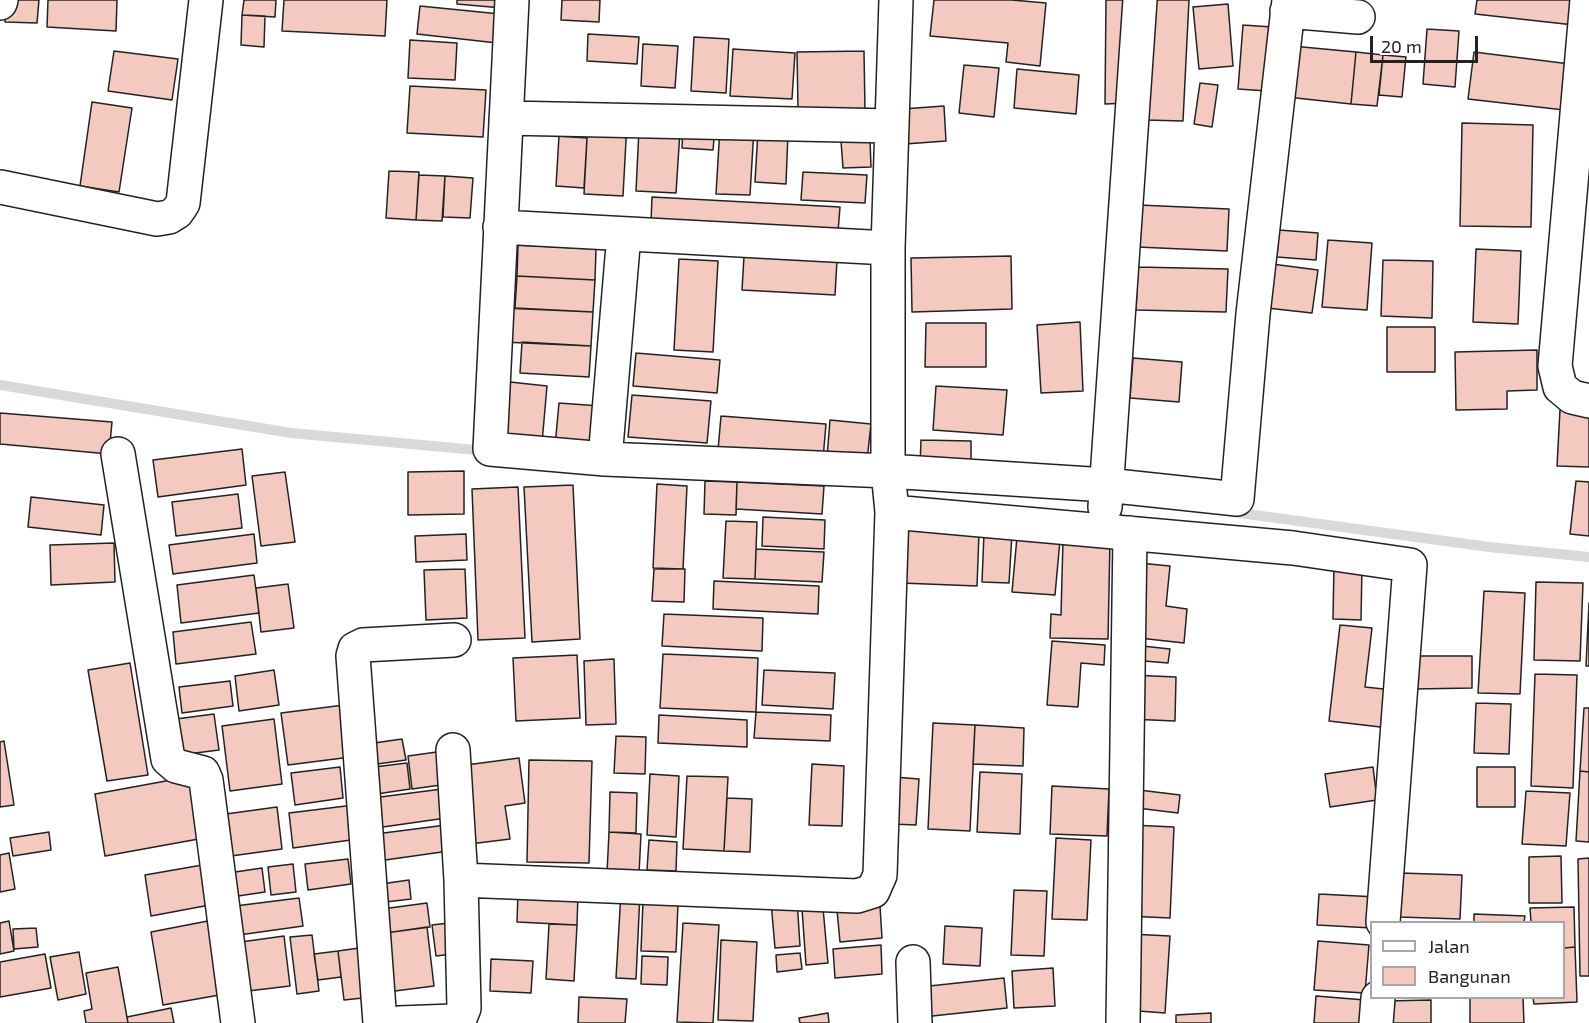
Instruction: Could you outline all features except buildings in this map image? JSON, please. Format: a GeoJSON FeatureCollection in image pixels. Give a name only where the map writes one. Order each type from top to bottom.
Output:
{"type":"FeatureCollection","features":[{"type":"Feature","properties":{"kind":"street"},"geometry":{"type":"LineString","coordinates":[[0,187],[157,219],[169,217],[177,212],[183,203],[206,0]]}},
{"type":"Feature","properties":{"kind":"street"},"geometry":{"type":"LineString","coordinates":[[512,0],[490,449],[890,490],[1106,487],[1238,499],[1253,314],[1288,6],[1358,17]]}},
{"type":"Feature","properties":{"kind":"street"},"geometry":{"type":"LineString","coordinates":[[461,880],[857,896],[873,891],[880,875],[890,490],[888,248],[896,0]]}},
{"type":"Feature","properties":{"kind":"street"},"geometry":{"type":"LineString","coordinates":[[1123,1023],[1112,530],[1106,487],[1140,0]]}},
{"type":"Feature","properties":{"kind":"street"},"geometry":{"type":"LineString","coordinates":[[1587,0],[1585,59],[1555,366],[1560,387],[1572,397],[1589,401]]}},
{"type":"Feature","properties":{"kind":"street"},"geometry":{"type":"LineString","coordinates":[[506,118],[892,126]]}},
{"type":"Feature","properties":{"kind":"street"},"geometry":{"type":"LineString","coordinates":[[500,227],[888,248]]}},
{"type":"Feature","properties":{"kind":"street"},"geometry":{"type":"LineString","coordinates":[[605,459],[624,234]]}},
{"type":"Feature","properties":{"kind":"street"},"geometry":{"type":"LineString","coordinates":[[118,454],[168,759],[176,766],[202,773],[206,780],[238,1023]]}},
{"type":"Feature","properties":{"kind":"street"},"geometry":{"type":"LineString","coordinates":[[890,490],[959,516],[1293,548],[1410,565],[1383,921]]}},
{"type":"Feature","properties":{"kind":"street"},"geometry":{"type":"LineString","coordinates":[[380,1023],[352,656],[355,649],[363,645],[454,640]]}},
{"type":"Feature","properties":{"kind":"street"},"geometry":{"type":"LineString","coordinates":[[399,1023],[453,1021],[460,1018],[464,1008],[461,880],[453,750]]}},
{"type":"Feature","properties":{"kind":"street"},"geometry":{"type":"LineString","coordinates":[[913,962],[915,1023]]}},
{"type":"Feature","properties":{"kind":"street"},"geometry":{"type":"LineString","coordinates":[[1376,1023],[1378,999]]}},
{"type":"Feature","properties":{"kind":"waterway"},"geometry":{"type":"LineString","coordinates":[[0,385],[291,433],[487,451]]}},
{"type":"Feature","properties":{"kind":"waterway"},"geometry":{"type":"LineString","coordinates":[[1232,512],[1489,547],[1589,557]]}}]}
